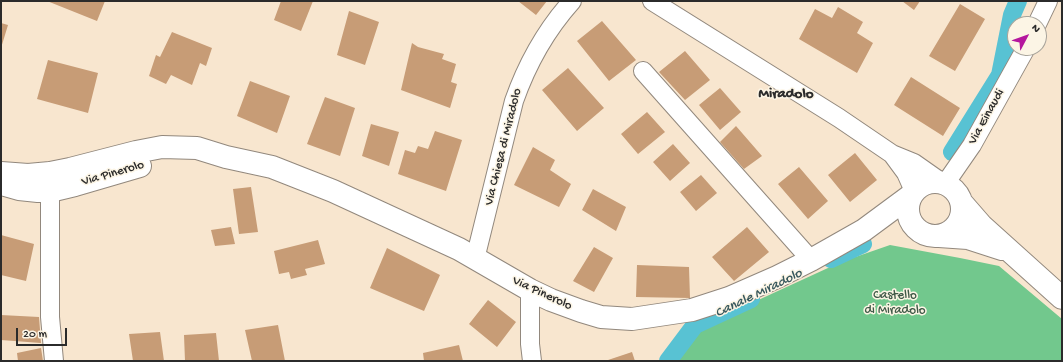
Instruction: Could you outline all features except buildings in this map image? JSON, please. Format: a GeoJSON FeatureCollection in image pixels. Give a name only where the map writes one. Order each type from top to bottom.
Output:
{"type":"FeatureCollection","features":[{"type":"Feature","properties":{"kind":"street","name":"Via Chiesa di Miradolo"},"geometry":{"type":"LineString","coordinates":[[475,259],[514,101],[521,80],[553,24],[572,1]]}},
{"type":"Feature","properties":{"kind":"street"},"geometry":{"type":"LineString","coordinates":[[652,1],[839,118],[892,154],[914,163],[955,190],[962,203],[982,226],[1062,298]]}},
{"type":"Feature","properties":{"kind":"street"},"geometry":{"type":"LineString","coordinates":[[1041,16],[1048,1]]}},
{"type":"Feature","properties":{"kind":"street","name":"Via Einaudi"},"geometry":{"type":"LineString","coordinates":[[943,183],[972,146],[1022,56]]}},
{"type":"Feature","properties":{"kind":"street"},"geometry":{"type":"LineString","coordinates":[[643,71],[811,260]]}},
{"type":"Feature","properties":{"kind":"street","name":"Via Pinerolo"},"geometry":{"type":"LineString","coordinates":[[1,184],[19,189],[38,191],[70,169],[162,147],[197,148],[226,157],[272,167],[333,191],[459,250],[530,290],[581,311],[601,317],[632,319],[692,310],[729,298],[777,277],[811,260],[864,230],[912,194]]}},
{"type":"Feature","properties":{"kind":"street"},"geometry":{"type":"LineString","coordinates":[[892,154],[906,173],[912,194]]}},
{"type":"Feature","properties":{"kind":"street","name":"Via Pinerolo"},"geometry":{"type":"LineString","coordinates":[[1,173],[28,175],[50,182]]}},
{"type":"Feature","properties":{"kind":"street"},"geometry":{"type":"LineString","coordinates":[[50,182],[50,317],[54,361]]}},
{"type":"Feature","properties":{"kind":"street"},"geometry":{"type":"LineString","coordinates":[[943,183],[926,183],[919,186],[912,194],[907,212],[914,227],[921,233],[930,236],[968,238],[1012,253]]}},
{"type":"Feature","properties":{"kind":"street"},"geometry":{"type":"LineString","coordinates":[[939,236],[948,234],[955,228],[960,220],[962,203]]}},
{"type":"Feature","properties":{"kind":"street","name":"Via Pinerolo"},"geometry":{"type":"LineString","coordinates":[[864,230],[914,227]]}},
{"type":"Feature","properties":{"kind":"street"},"geometry":{"type":"LineString","coordinates":[[530,290],[530,344],[532,361]]}},
{"type":"Feature","properties":{"kind":"green space","name":"Castello di Miradolo"},"geometry":{"type":"Polygon","coordinates":[[[890,245],[999,266],[1062,319],[1062,361],[673,361],[699,327],[841,262],[890,245]]]}},
{"type":"Feature","properties":{"kind":"waterway","name":"Canale Miradolo"},"geometry":{"type":"LineString","coordinates":[[952,152],[1000,75],[1012,15],[1018,1]]}},
{"type":"Feature","properties":{"kind":"waterway","name":"Canale Miradolo"},"geometry":{"type":"LineString","coordinates":[[831,259],[863,244]]}},
{"type":"Feature","properties":{"kind":"waterway","name":"Canale Miradolo"},"geometry":{"type":"LineString","coordinates":[[668,361],[695,325],[751,299]]}},
{"type":"Feature","properties":{"kind":"district","name":"Miradolo"},"geometry":{"type":"Point","coordinates":[786,95]}}]}
